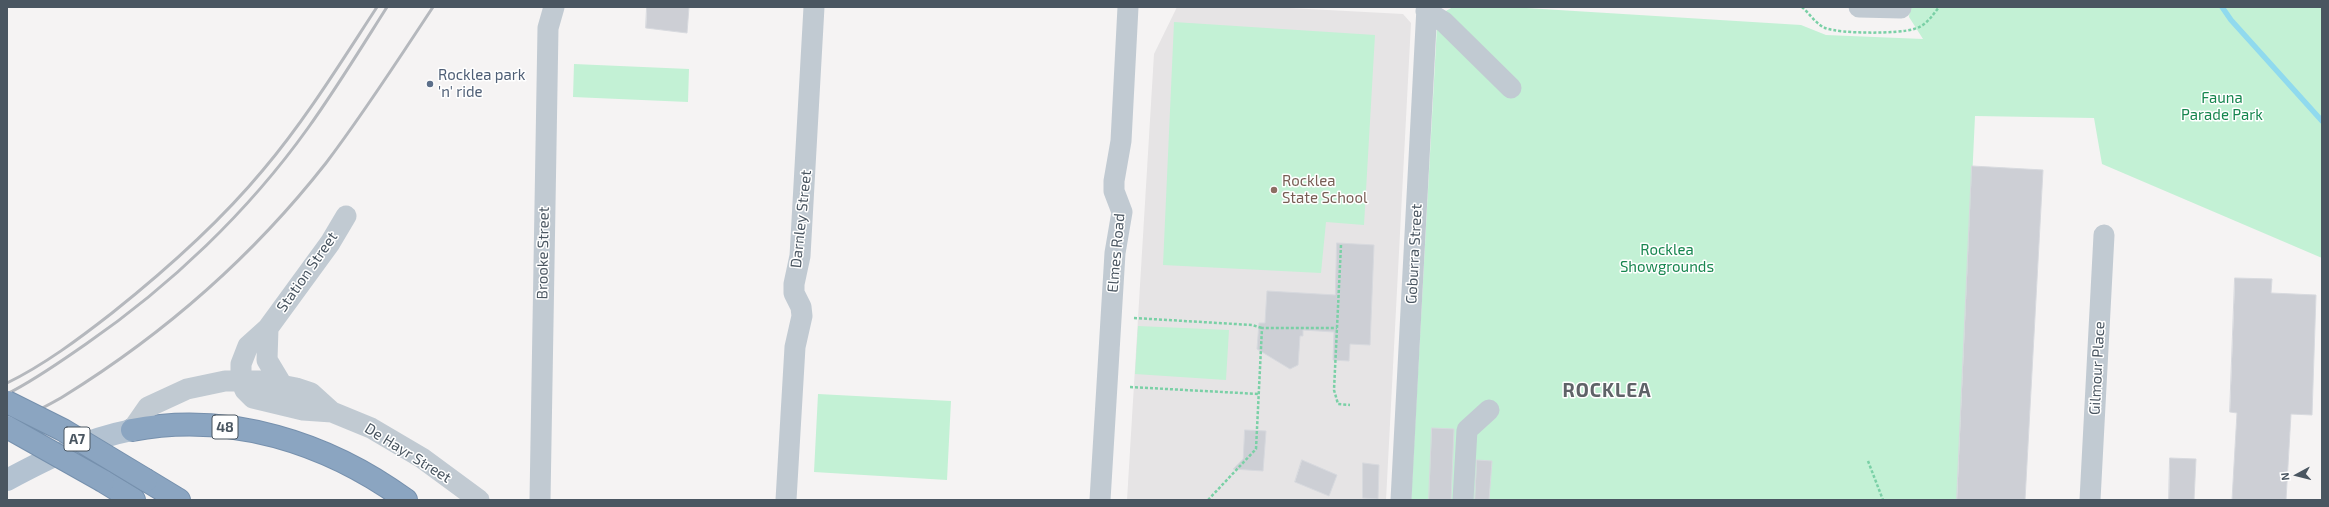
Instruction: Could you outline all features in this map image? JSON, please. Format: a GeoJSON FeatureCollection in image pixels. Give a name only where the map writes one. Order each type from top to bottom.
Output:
{"type":"FeatureCollection","features":[{"type":"Feature","properties":{"kind":"highway","name":"A7"},"geometry":{"type":"LineString","coordinates":[[7,402],[63,430],[180,500]]}},
{"type":"Feature","properties":{"kind":"highway","name":"48"},"geometry":{"type":"LineString","coordinates":[[132,430],[181,424],[203,425],[253,431],[284,438],[315,449],[359,469],[406,500]]}},
{"type":"Feature","properties":{"kind":"highway","name":"A7"},"geometry":{"type":"LineString","coordinates":[[7,427],[134,500]]}},
{"type":"Feature","properties":{"kind":"main road","name":"48"},"geometry":{"type":"LineString","coordinates":[[7,480],[64,450],[98,437],[132,430]]}},
{"type":"Feature","properties":{"kind":"street","name":"Brooke Street"},"geometry":{"type":"LineString","coordinates":[[540,500],[548,28],[554,7]]}},
{"type":"Feature","properties":{"kind":"street","name":"Darnley Street"},"geometry":{"type":"LineString","coordinates":[[786,500],[795,347],[802,316],[801,308],[794,293],[794,284],[800,256],[814,7]]}},
{"type":"Feature","properties":{"kind":"street","name":"Elmes Road"},"geometry":{"type":"LineString","coordinates":[[1100,500],[1115,253],[1122,212],[1114,191],[1114,181],[1121,140],[1128,7]]}},
{"type":"Feature","properties":{"kind":"street"},"geometry":{"type":"LineString","coordinates":[[1859,7],[1901,8]]}},
{"type":"Feature","properties":{"kind":"street"},"geometry":{"type":"LineString","coordinates":[[1427,9],[1444,22],[1511,88]]}},
{"type":"Feature","properties":{"kind":"street","name":"Goburra Street"},"geometry":{"type":"LineString","coordinates":[[1401,500],[1427,9]]}},
{"type":"Feature","properties":{"kind":"street","name":"Station Street"},"geometry":{"type":"LineString","coordinates":[[241,381],[241,364],[245,351],[256,337],[268,328],[330,243],[346,216]]}},
{"type":"Feature","properties":{"kind":"street","name":"Gilmour Place"},"geometry":{"type":"LineString","coordinates":[[2090,500],[2104,235]]}},
{"type":"Feature","properties":{"kind":"street","name":"Station Street"},"geometry":{"type":"LineString","coordinates":[[268,328],[267,360],[282,385]]}},
{"type":"Feature","properties":{"kind":"street","name":"De Hayr Street"},"geometry":{"type":"LineString","coordinates":[[241,381],[247,394],[253,398],[303,410],[332,412]]}},
{"type":"Feature","properties":{"kind":"street","name":"De Hayr Street"},"geometry":{"type":"LineString","coordinates":[[132,430],[148,407],[177,393],[210,383],[241,381],[282,385],[311,393],[332,412],[395,441],[479,500]]}},
{"type":"Feature","properties":{"kind":"street"},"geometry":{"type":"LineString","coordinates":[[1463,500],[1467,430],[1489,410]]}},
{"type":"Feature","properties":{"kind":"path"},"geometry":{"type":"LineString","coordinates":[[1341,245],[1334,390],[1338,404],[1350,405]]}},
{"type":"Feature","properties":{"kind":"path"},"geometry":{"type":"LineString","coordinates":[[1134,318],[1252,325],[1262,328],[1337,328]]}},
{"type":"Feature","properties":{"kind":"path"},"geometry":{"type":"LineString","coordinates":[[1208,500],[1256,449],[1262,328]]}},
{"type":"Feature","properties":{"kind":"path"},"geometry":{"type":"LineString","coordinates":[[1130,387],[1259,394]]}},
{"type":"Feature","properties":{"kind":"path"},"geometry":{"type":"LineString","coordinates":[[1868,461],[1883,500]]}},
{"type":"Feature","properties":{"kind":"shaded area","name":"Rocklea State School"},"geometry":{"type":"Polygon","coordinates":[[[1177,7],[1271,7],[1403,14],[1411,23],[1386,500],[1127,500],[1154,54],[1177,7]]]}},
{"type":"Feature","properties":{"kind":"green space","name":"Rocklea Showgrounds"},"geometry":{"type":"Polygon","coordinates":[[[1453,7],[1510,7],[1801,25],[1826,35],[1923,39],[1909,17],[1910,7],[2322,7],[2322,258],[2102,164],[2094,118],[1975,116],[1957,500],[1411,500],[1437,26],[1444,12],[1453,7]]]}},
{"type":"Feature","properties":{"kind":"green space"},"geometry":{"type":"Polygon","coordinates":[[[1174,22],[1375,35],[1364,225],[1326,222],[1321,273],[1163,265],[1174,22]]]}},
{"type":"Feature","properties":{"kind":"green space"},"geometry":{"type":"Polygon","coordinates":[[[574,64],[689,69],[688,102],[573,97],[574,64]]]}},
{"type":"Feature","properties":{"kind":"green space"},"geometry":{"type":"Polygon","coordinates":[[[1138,326],[1229,330],[1226,380],[1135,374],[1138,326]]]}},
{"type":"Feature","properties":{"kind":"green space"},"geometry":{"type":"Polygon","coordinates":[[[818,394],[951,401],[947,480],[814,472],[818,394]]]}},
{"type":"Feature","properties":{"kind":"building"},"geometry":{"type":"Polygon","coordinates":[[[647,7],[689,7],[687,33],[646,28],[647,7]]]}},
{"type":"Feature","properties":{"kind":"building"},"geometry":{"type":"Polygon","coordinates":[[[1972,166],[2043,170],[2025,500],[1957,500],[1972,166]]]}},
{"type":"Feature","properties":{"kind":"building"},"geometry":{"type":"Polygon","coordinates":[[[1337,243],[1374,245],[1370,345],[1350,344],[1349,361],[1333,360],[1334,332],[1303,330],[1303,336],[1300,336],[1298,365],[1290,369],[1257,349],[1259,323],[1265,323],[1267,291],[1335,295],[1337,243]]]}},
{"type":"Feature","properties":{"kind":"building"},"geometry":{"type":"Polygon","coordinates":[[[2235,278],[2272,279],[2271,293],[2316,295],[2312,415],[2291,414],[2286,500],[2232,500],[2237,413],[2230,412],[2235,278]]]}},
{"type":"Feature","properties":{"kind":"building"},"geometry":{"type":"Polygon","coordinates":[[[1432,428],[1454,429],[1451,500],[1429,500],[1432,428]]]}},
{"type":"Feature","properties":{"kind":"building"},"geometry":{"type":"Polygon","coordinates":[[[1245,430],[1266,431],[1263,471],[1233,469],[1243,459],[1245,430]]]}},
{"type":"Feature","properties":{"kind":"building"},"geometry":{"type":"Polygon","coordinates":[[[2170,458],[2196,459],[2194,500],[2169,500],[2170,458]]]}},
{"type":"Feature","properties":{"kind":"building"},"geometry":{"type":"Polygon","coordinates":[[[1302,460],[1337,475],[1329,496],[1295,482],[1302,460]]]}},
{"type":"Feature","properties":{"kind":"building"},"geometry":{"type":"Polygon","coordinates":[[[1477,460],[1492,461],[1489,500],[1475,500],[1477,460]]]}},
{"type":"Feature","properties":{"kind":"building"},"geometry":{"type":"Polygon","coordinates":[[[1363,463],[1379,465],[1378,499],[1363,498],[1363,463]]]}},
{"type":"Feature","properties":{"kind":"waterway"},"geometry":{"type":"LineString","coordinates":[[2222,7],[2231,20],[2322,121]]}},
{"type":"Feature","properties":{"kind":"railway"},"geometry":{"type":"LineString","coordinates":[[7,383],[48,360],[112,313],[172,263],[228,209],[263,170],[294,131],[323,90],[377,7]]}},
{"type":"Feature","properties":{"kind":"railway"},"geometry":{"type":"LineString","coordinates":[[7,394],[28,383],[86,344],[148,298],[206,246],[234,218],[285,159],[308,128],[387,7]]}},
{"type":"Feature","properties":{"kind":"railway"},"geometry":{"type":"LineString","coordinates":[[7,426],[64,396],[137,347],[172,320],[237,261],[298,197],[326,163],[367,106],[433,7]]}},
{"type":"Feature","properties":{"kind":"place","name":"Rocklea park 'n' ride"},"geometry":{"type":"Point","coordinates":[430,84]}},
{"type":"Feature","properties":{"kind":"place","name":"Rocklea State School"},"geometry":{"type":"Point","coordinates":[1274,190]}},
{"type":"Feature","properties":{"kind":"district","name":"ROCKLEA"},"geometry":{"type":"Point","coordinates":[1607,391]}},
{"type":"Feature","properties":{"kind":"park label","name":"Fauna Parade Park"},"geometry":{"type":"Point","coordinates":[2222,106]}}]}
